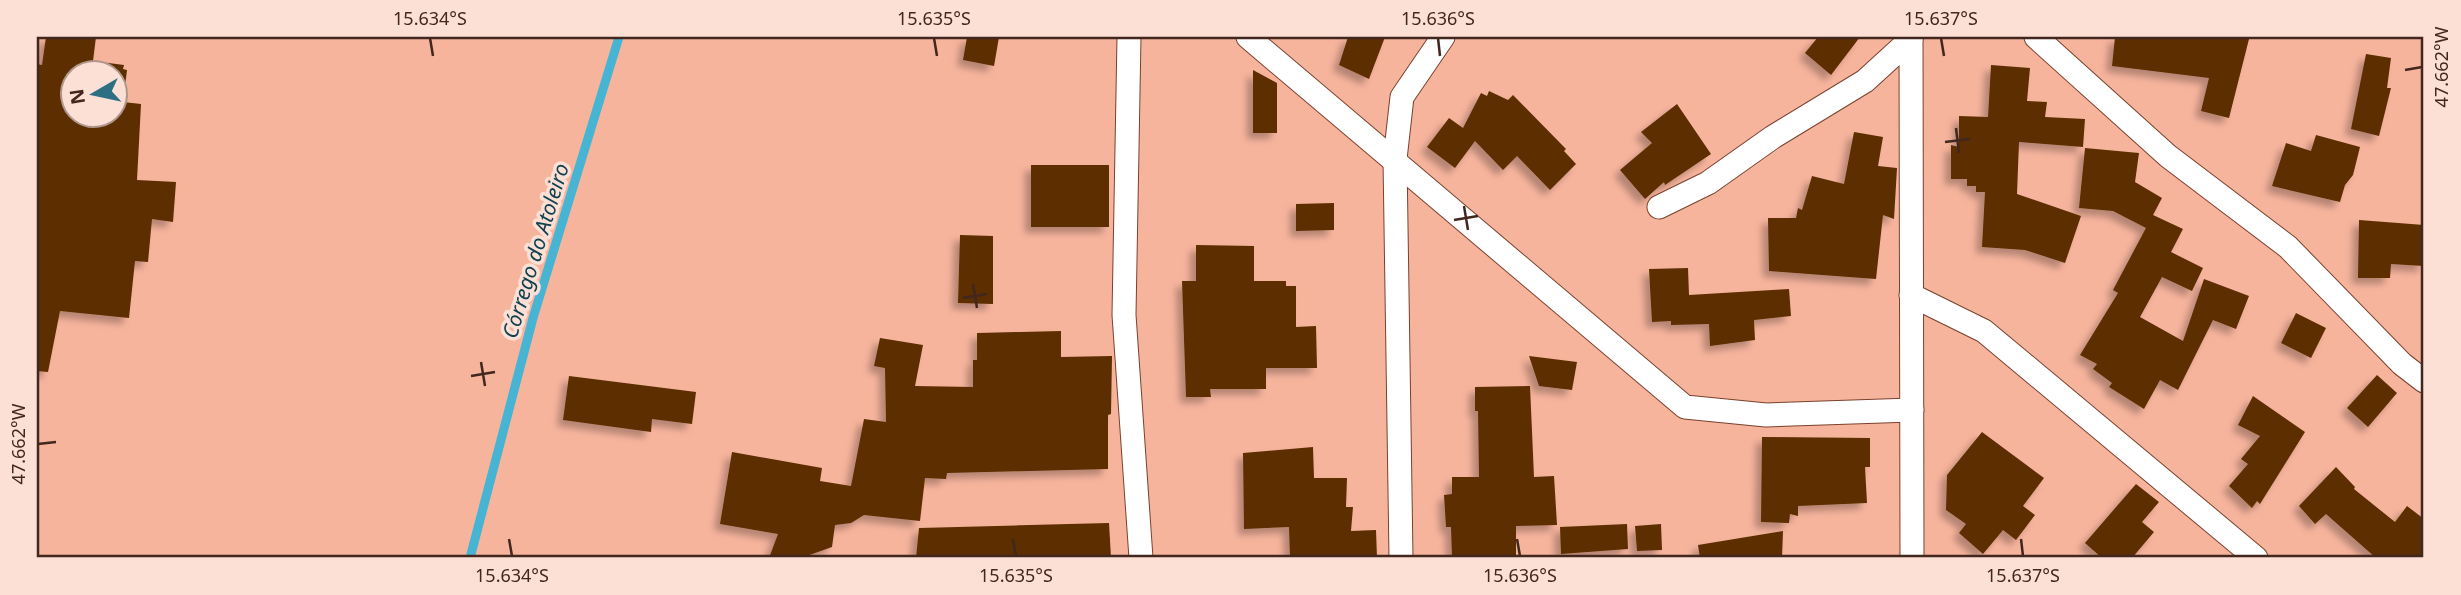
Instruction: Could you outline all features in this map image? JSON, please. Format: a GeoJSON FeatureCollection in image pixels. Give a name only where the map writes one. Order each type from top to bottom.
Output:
{"type":"FeatureCollection","features":[{"type":"Feature","properties":{"kind":"street"},"geometry":{"type":"LineString","coordinates":[[1129,37],[1124,315],[1141,558]]}},
{"type":"Feature","properties":{"kind":"street"},"geometry":{"type":"LineString","coordinates":[[1248,37],[1685,407],[1766,415],[1912,410]]}},
{"type":"Feature","properties":{"kind":"street"},"geometry":{"type":"LineString","coordinates":[[1401,558],[1395,159],[1402,97],[1443,37]]}},
{"type":"Feature","properties":{"kind":"street"},"geometry":{"type":"LineString","coordinates":[[2036,37],[2168,156],[2288,247],[2402,364],[2424,381]]}},
{"type":"Feature","properties":{"kind":"street"},"geometry":{"type":"LineString","coordinates":[[1659,207],[1708,183],[1773,137],[1865,81],[1911,38]]}},
{"type":"Feature","properties":{"kind":"street"},"geometry":{"type":"LineString","coordinates":[[1911,38],[1912,558]]}},
{"type":"Feature","properties":{"kind":"street"},"geometry":{"type":"LineString","coordinates":[[1911,295],[1984,331],[2256,558]]}},
{"type":"Feature","properties":{"kind":"building"},"geometry":{"type":"Polygon","coordinates":[[[46,37],[96,37],[93,60],[60,60],[60,130],[130,130],[130,103],[141,104],[137,180],[176,182],[173,222],[152,219],[148,262],[135,261],[129,318],[60,311],[48,372],[37,371],[37,64],[42,65],[46,37]]]}},
{"type":"Feature","properties":{"kind":"building"},"geometry":{"type":"Polygon","coordinates":[[[967,37],[999,37],[994,66],[963,60],[967,37]]]}},
{"type":"Feature","properties":{"kind":"building"},"geometry":{"type":"Polygon","coordinates":[[[1348,37],[1385,37],[1369,79],[1339,65],[1348,37]]]}},
{"type":"Feature","properties":{"kind":"building"},"geometry":{"type":"Polygon","coordinates":[[[1818,37],[1860,37],[1831,75],[1805,53],[1818,37]]]}},
{"type":"Feature","properties":{"kind":"building"},"geometry":{"type":"Polygon","coordinates":[[[2115,37],[2249,39],[2229,118],[2201,111],[2209,78],[2112,66],[2115,37]]]}},
{"type":"Feature","properties":{"kind":"building"},"geometry":{"type":"Polygon","coordinates":[[[2366,54],[2391,58],[2387,88],[2391,88],[2379,136],[2351,129],[2366,54]]]}},
{"type":"Feature","properties":{"kind":"building"},"geometry":{"type":"Polygon","coordinates":[[[1991,65],[2030,68],[2027,101],[2047,102],[2045,117],[2085,119],[2083,147],[2019,142],[2017,194],[2081,216],[2065,263],[2025,250],[1982,247],[1985,192],[1976,192],[1976,186],[1967,186],[1967,179],[1951,179],[1951,145],[1959,147],[1959,116],[1988,117],[1991,65]]]}},
{"type":"Feature","properties":{"kind":"building"},"geometry":{"type":"Polygon","coordinates":[[[1253,70],[1277,83],[1277,133],[1253,133],[1253,70]]]}},
{"type":"Feature","properties":{"kind":"building"},"geometry":{"type":"Polygon","coordinates":[[[1489,91],[1508,100],[1513,95],[1566,149],[1564,151],[1576,164],[1550,190],[1517,156],[1503,170],[1475,141],[1455,168],[1427,147],[1449,118],[1463,128],[1481,93],[1487,96],[1489,91]]]}},
{"type":"Feature","properties":{"kind":"building"},"geometry":{"type":"Polygon","coordinates":[[[1677,104],[1711,154],[1665,185],[1664,182],[1645,199],[1620,170],[1652,143],[1641,132],[1677,104]]]}},
{"type":"Feature","properties":{"kind":"building"},"geometry":{"type":"Polygon","coordinates":[[[1854,132],[1883,137],[1878,166],[1897,168],[1894,219],[1883,215],[1876,279],[1769,271],[1768,218],[1796,218],[1798,208],[1802,210],[1812,176],[1844,184],[1854,132]]]}},
{"type":"Feature","properties":{"kind":"building"},"geometry":{"type":"Polygon","coordinates":[[[2316,135],[2360,147],[2353,175],[2345,185],[2340,202],[2272,186],[2286,143],[2311,151],[2316,135]]]}},
{"type":"Feature","properties":{"kind":"building"},"geometry":{"type":"Polygon","coordinates":[[[2085,148],[2139,153],[2135,182],[2162,198],[2153,215],[2183,229],[2171,252],[2203,268],[2192,291],[2162,277],[2140,317],[2183,341],[2204,279],[2249,296],[2236,329],[2213,320],[2178,390],[2160,380],[2144,409],[2109,387],[2112,383],[2093,369],[2097,364],[2080,355],[2118,293],[2113,290],[2146,228],[2113,211],[2079,208],[2085,148]]]}},
{"type":"Feature","properties":{"kind":"building"},"geometry":{"type":"Polygon","coordinates":[[[1031,165],[1109,165],[1109,227],[1031,227],[1031,165]]]}},
{"type":"Feature","properties":{"kind":"building"},"geometry":{"type":"Polygon","coordinates":[[[1334,203],[1334,230],[1296,231],[1296,204],[1334,203]]]}},
{"type":"Feature","properties":{"kind":"building"},"geometry":{"type":"Polygon","coordinates":[[[2359,220],[2424,225],[2424,266],[2391,264],[2390,278],[2358,278],[2359,220]]]}},
{"type":"Feature","properties":{"kind":"building"},"geometry":{"type":"Polygon","coordinates":[[[960,235],[993,236],[993,304],[958,303],[960,235]]]}},
{"type":"Feature","properties":{"kind":"building"},"geometry":{"type":"Polygon","coordinates":[[[1196,245],[1254,246],[1254,281],[1286,281],[1286,286],[1296,286],[1296,327],[1316,326],[1317,368],[1266,368],[1266,389],[1210,389],[1211,397],[1186,397],[1182,281],[1196,281],[1196,245]]]}},
{"type":"Feature","properties":{"kind":"building"},"geometry":{"type":"Polygon","coordinates":[[[1688,268],[1689,295],[1789,289],[1791,316],[1754,320],[1755,340],[1710,346],[1709,324],[1671,325],[1671,321],[1652,322],[1649,269],[1688,268]]]}},
{"type":"Feature","properties":{"kind":"building"},"geometry":{"type":"Polygon","coordinates":[[[2296,313],[2326,328],[2311,358],[2281,343],[2296,313]]]}},
{"type":"Feature","properties":{"kind":"building"},"geometry":{"type":"Polygon","coordinates":[[[1061,331],[1061,357],[1112,356],[1108,469],[947,473],[946,479],[925,478],[920,521],[864,515],[851,523],[835,525],[832,547],[801,558],[769,558],[778,534],[720,524],[732,452],[822,468],[820,481],[851,486],[864,419],[886,422],[885,368],[874,366],[880,338],[923,345],[915,386],[973,387],[977,333],[1061,331]]]}},
{"type":"Feature","properties":{"kind":"building"},"geometry":{"type":"Polygon","coordinates":[[[1529,356],[1577,362],[1572,390],[1539,386],[1529,356]]]}},
{"type":"Feature","properties":{"kind":"building"},"geometry":{"type":"Polygon","coordinates":[[[2377,375],[2397,393],[2368,427],[2347,408],[2377,375]]]}},
{"type":"Feature","properties":{"kind":"building"},"geometry":{"type":"Polygon","coordinates":[[[569,376],[696,392],[692,424],[652,419],[651,432],[563,420],[569,376]]]}},
{"type":"Feature","properties":{"kind":"building"},"geometry":{"type":"Polygon","coordinates":[[[1530,386],[1534,477],[1554,476],[1557,525],[1516,526],[1516,558],[1452,558],[1451,527],[1446,527],[1444,495],[1452,494],[1452,477],[1479,477],[1475,387],[1530,386]]]}},
{"type":"Feature","properties":{"kind":"building"},"geometry":{"type":"Polygon","coordinates":[[[2253,396],[2305,432],[2260,504],[2257,501],[2252,508],[2229,486],[2248,464],[2241,459],[2260,436],[2238,425],[2253,396]]]}},
{"type":"Feature","properties":{"kind":"building"},"geometry":{"type":"Polygon","coordinates":[[[1982,432],[2044,478],[2023,506],[2035,515],[2016,540],[2003,530],[1983,554],[1959,533],[1966,524],[1946,510],[1947,475],[1982,432]]]}},
{"type":"Feature","properties":{"kind":"building"},"geometry":{"type":"Polygon","coordinates":[[[1762,437],[1870,438],[1870,467],[1865,467],[1867,503],[1798,506],[1798,516],[1790,514],[1789,523],[1761,522],[1762,437]]]}},
{"type":"Feature","properties":{"kind":"building"},"geometry":{"type":"Polygon","coordinates":[[[1313,447],[1314,478],[1347,478],[1346,507],[1353,507],[1351,531],[1376,530],[1377,558],[1290,557],[1289,527],[1244,529],[1243,453],[1313,447]]]}},
{"type":"Feature","properties":{"kind":"building"},"geometry":{"type":"Polygon","coordinates":[[[2336,467],[2354,489],[2395,522],[2407,506],[2424,519],[2424,558],[2376,558],[2326,514],[2315,524],[2299,506],[2336,467]]]}},
{"type":"Feature","properties":{"kind":"building"},"geometry":{"type":"Polygon","coordinates":[[[2136,484],[2159,502],[2142,522],[2154,532],[2132,558],[2102,558],[2085,543],[2136,484]]]}},
{"type":"Feature","properties":{"kind":"building"},"geometry":{"type":"Polygon","coordinates":[[[1109,523],[1111,558],[916,558],[919,528],[1109,523]]]}},
{"type":"Feature","properties":{"kind":"building"},"geometry":{"type":"Polygon","coordinates":[[[1627,524],[1628,549],[1561,554],[1560,527],[1627,524]]]}},
{"type":"Feature","properties":{"kind":"building"},"geometry":{"type":"Polygon","coordinates":[[[1661,524],[1662,550],[1637,551],[1635,526],[1661,524]]]}},
{"type":"Feature","properties":{"kind":"building"},"geometry":{"type":"Polygon","coordinates":[[[1783,531],[1782,558],[1700,558],[1698,545],[1783,531]]]}},
{"type":"Feature","properties":{"kind":"waterway","name":"Córrego do Atoleiro"},"geometry":{"type":"LineString","coordinates":[[470,558],[533,318],[619,37]]}}]}
